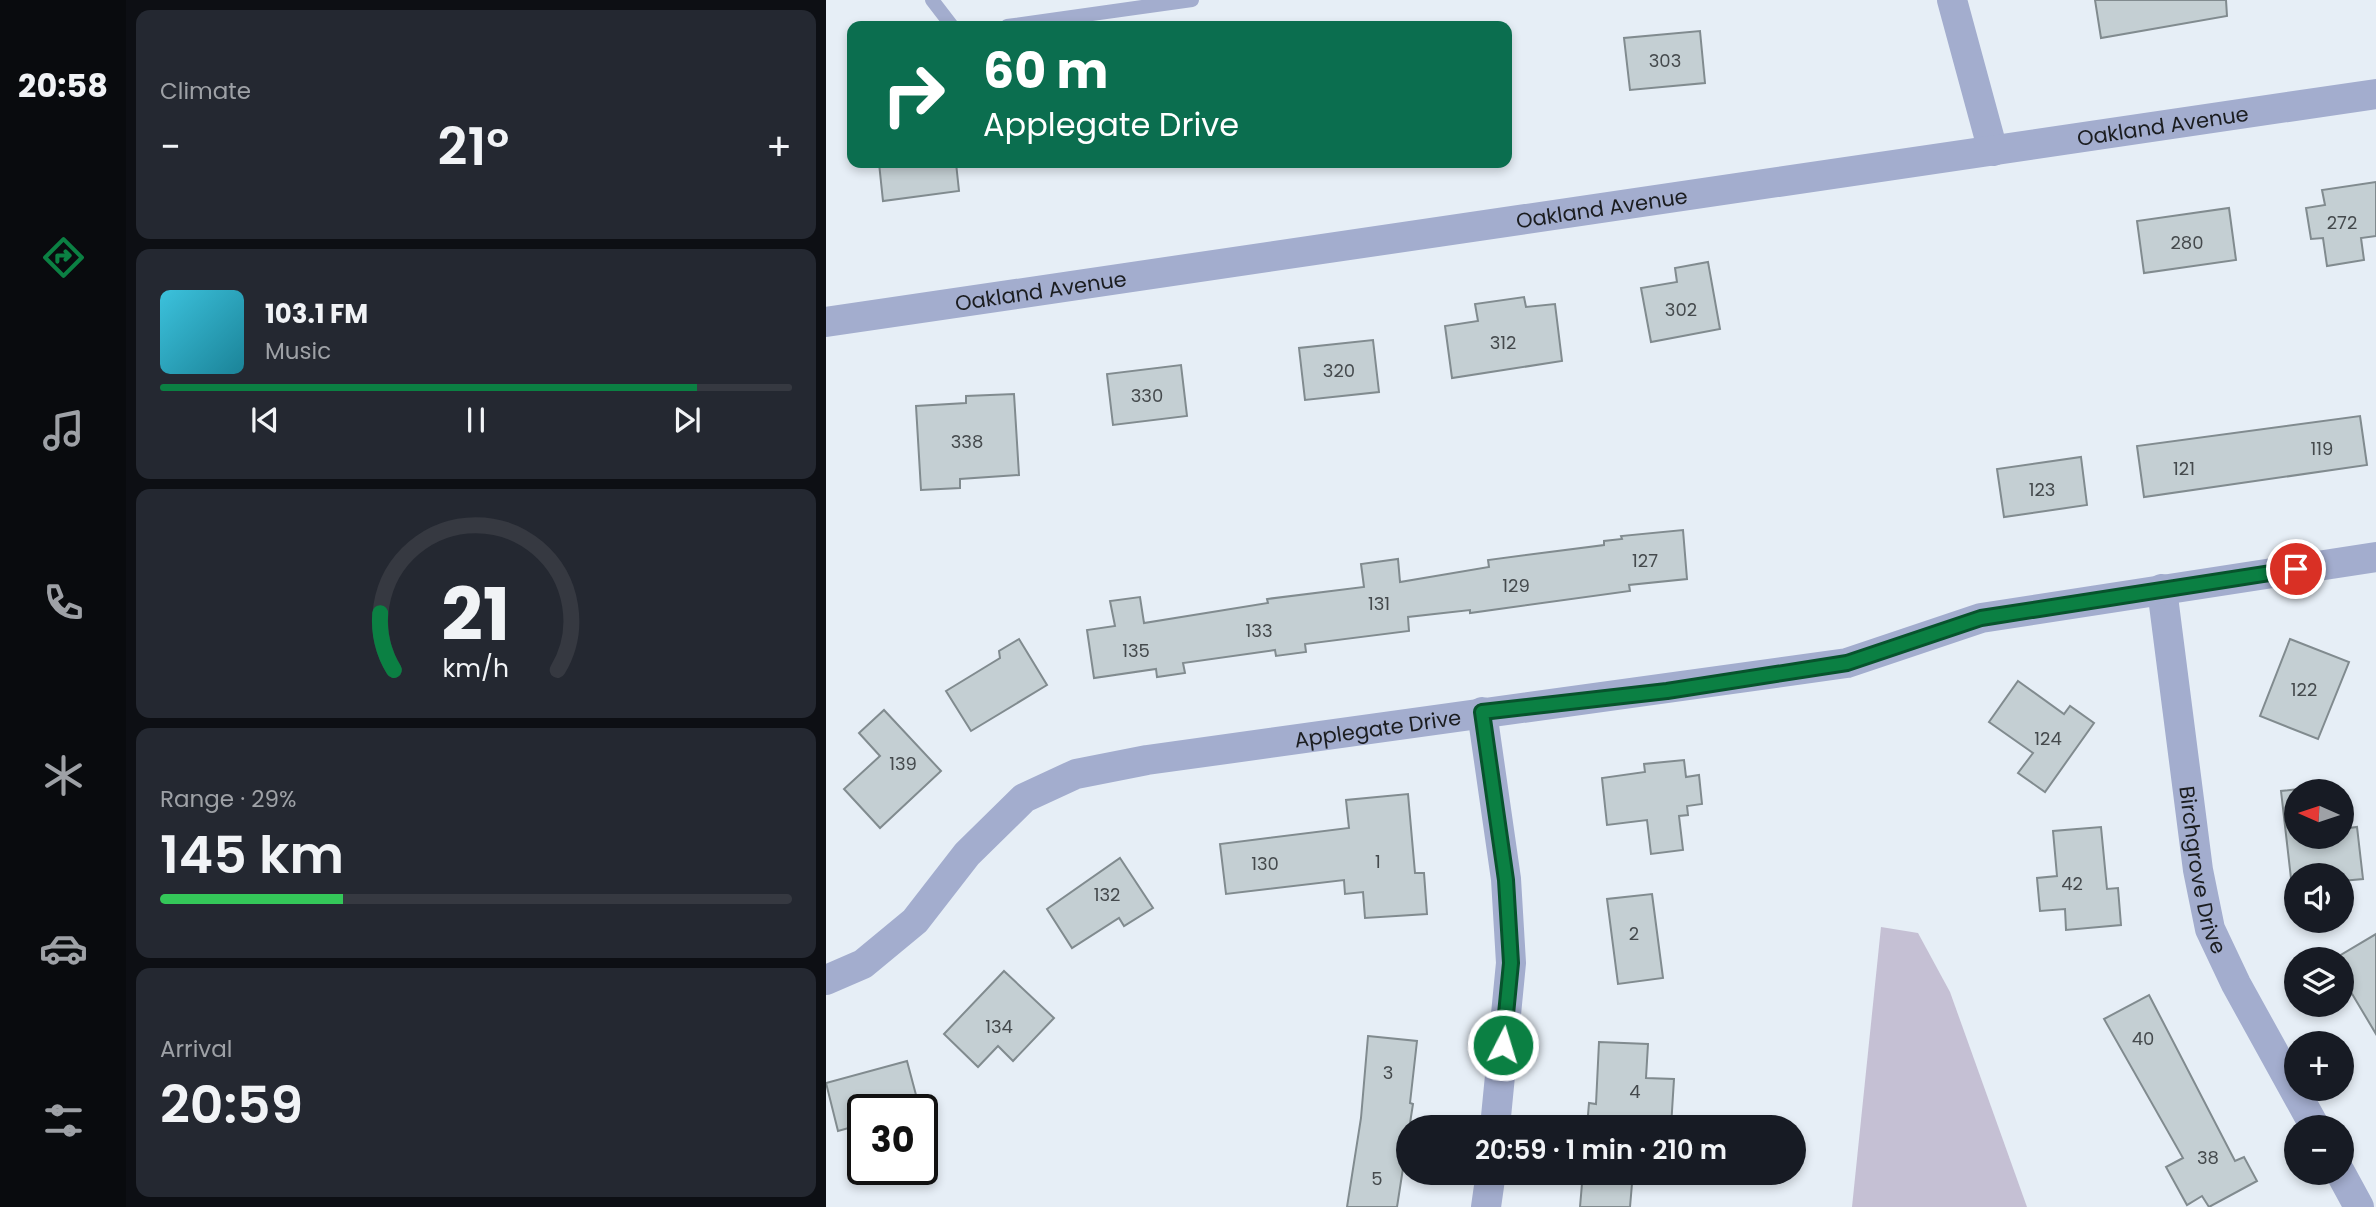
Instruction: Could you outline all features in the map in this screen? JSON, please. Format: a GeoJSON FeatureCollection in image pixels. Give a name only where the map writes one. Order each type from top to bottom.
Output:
{"type":"FeatureCollection","features":[{"type":"Feature","properties":{"kind":"street"},"geometry":{"type":"LineString","coordinates":[[1952,0],[1993,151]]}},
{"type":"Feature","properties":{"kind":"street","name":"Oakland Avenue"},"geometry":{"type":"LineString","coordinates":[[826,322],[2376,94]]}},
{"type":"Feature","properties":{"kind":"street","name":"Applegate Drive"},"geometry":{"type":"LineString","coordinates":[[826,980],[863,964],[915,921],[967,853],[1024,798],[1076,774],[1147,760],[1482,712],[1667,691],[1847,663],[1981,618],[2376,557]]}},
{"type":"Feature","properties":{"kind":"street","name":"Birchgrove Drive"},"geometry":{"type":"LineString","coordinates":[[2162,589],[2199,870],[2210,929],[2236,984],[2308,1115]]}},
{"type":"Feature","properties":{"kind":"street"},"geometry":{"type":"LineString","coordinates":[[1482,712],[1506,880],[1511,963],[1496,1115]]}},
{"type":"Feature","properties":{"kind":"street"},"geometry":{"type":"LineString","coordinates":[[1486,1207],[1489,1185]]}},
{"type":"Feature","properties":{"kind":"street"},"geometry":{"type":"LineString","coordinates":[[2347,1185],[2359,1207]]}},
{"type":"Feature","properties":{"kind":"lane"},"geometry":{"type":"LineString","coordinates":[[932,0],[948,21]]}},
{"type":"Feature","properties":{"kind":"lane"},"geometry":{"type":"LineString","coordinates":[[1043,21],[1192,0]]}},
{"type":"Feature","properties":{"kind":"shaded area"},"geometry":{"type":"Polygon","coordinates":[[[1881,927],[1918,933],[1950,992],[2027,1207],[1852,1207],[1881,927]]]}},
{"type":"Feature","properties":{"kind":"building"},"geometry":{"type":"Polygon","coordinates":[[[2095,0],[2226,0],[2227,16],[2101,38],[2095,0]]]}},
{"type":"Feature","properties":{"kind":"building"},"geometry":{"type":"Polygon","coordinates":[[[1700,31],[1705,83],[1630,90],[1624,38],[1700,31]]]}},
{"type":"Feature","properties":{"kind":"building"},"geometry":{"type":"Polygon","coordinates":[[[880,168],[957,168],[959,191],[883,201],[880,168]]]}},
{"type":"Feature","properties":{"kind":"building"},"geometry":{"type":"Polygon","coordinates":[[[2376,182],[2376,236],[2361,238],[2364,260],[2327,266],[2323,238],[2311,239],[2306,208],[2325,205],[2322,190],[2376,182]]]}},
{"type":"Feature","properties":{"kind":"building"},"geometry":{"type":"Polygon","coordinates":[[[2229,208],[2236,260],[2144,273],[2137,221],[2229,208]]]}},
{"type":"Feature","properties":{"kind":"building"},"geometry":{"type":"Polygon","coordinates":[[[1708,262],[1720,329],[1651,342],[1641,288],[1677,282],[1675,268],[1708,262]]]}},
{"type":"Feature","properties":{"kind":"building"},"geometry":{"type":"Polygon","coordinates":[[[1524,297],[1526,307],[1555,304],[1562,361],[1452,378],[1445,326],[1478,321],[1475,304],[1524,297]]]}},
{"type":"Feature","properties":{"kind":"building"},"geometry":{"type":"Polygon","coordinates":[[[1373,340],[1379,392],[1305,400],[1299,348],[1373,340]]]}},
{"type":"Feature","properties":{"kind":"building"},"geometry":{"type":"Polygon","coordinates":[[[1181,365],[1187,416],[1113,425],[1107,374],[1181,365]]]}},
{"type":"Feature","properties":{"kind":"building"},"geometry":{"type":"Polygon","coordinates":[[[1014,394],[1019,475],[960,479],[960,488],[921,490],[916,406],[966,403],[966,396],[1014,394]]]}},
{"type":"Feature","properties":{"kind":"building"},"geometry":{"type":"Polygon","coordinates":[[[2360,416],[2367,465],[2144,497],[2137,446],[2360,416]]]}},
{"type":"Feature","properties":{"kind":"building"},"geometry":{"type":"Polygon","coordinates":[[[2081,457],[2087,505],[2004,517],[1997,469],[2081,457]]]}},
{"type":"Feature","properties":{"kind":"building"},"geometry":{"type":"Polygon","coordinates":[[[1683,530],[1687,579],[1629,585],[1630,591],[1470,613],[1470,610],[1408,617],[1409,631],[1305,644],[1306,652],[1276,656],[1275,650],[1183,663],[1185,673],[1157,677],[1156,669],[1094,678],[1087,630],[1115,626],[1110,601],[1140,597],[1144,623],[1268,603],[1267,599],[1364,587],[1361,564],[1398,559],[1400,582],[1489,567],[1488,560],[1604,545],[1604,541],[1622,539],[1621,536],[1683,530]]]}},
{"type":"Feature","properties":{"kind":"building"},"geometry":{"type":"Polygon","coordinates":[[[1019,639],[1047,685],[971,731],[946,691],[1000,658],[999,651],[1019,639]]]}},
{"type":"Feature","properties":{"kind":"building"},"geometry":{"type":"Polygon","coordinates":[[[2290,639],[2349,662],[2318,739],[2260,716],[2290,639]]]}},
{"type":"Feature","properties":{"kind":"building"},"geometry":{"type":"Polygon","coordinates":[[[2018,681],[2064,714],[2070,706],[2094,723],[2045,792],[2018,773],[2033,753],[1989,722],[2018,681]]]}},
{"type":"Feature","properties":{"kind":"building"},"geometry":{"type":"Polygon","coordinates":[[[884,710],[941,771],[880,828],[844,789],[880,756],[859,733],[884,710]]]}},
{"type":"Feature","properties":{"kind":"building"},"geometry":{"type":"Polygon","coordinates":[[[1684,760],[1686,777],[1699,775],[1702,804],[1687,806],[1688,815],[1679,816],[1683,850],[1651,854],[1647,820],[1607,825],[1602,778],[1645,772],[1644,764],[1684,760]]]}},
{"type":"Feature","properties":{"kind":"building"},"geometry":{"type":"Polygon","coordinates":[[[2281,791],[2284,791],[2284,817],[2281,791]]]}},
{"type":"Feature","properties":{"kind":"building"},"geometry":{"type":"Polygon","coordinates":[[[1408,794],[1415,873],[1424,873],[1427,914],[1365,918],[1363,892],[1345,894],[1344,880],[1226,894],[1220,844],[1349,828],[1346,800],[1408,794]]]}},
{"type":"Feature","properties":{"kind":"building"},"geometry":{"type":"Polygon","coordinates":[[[2101,827],[2107,889],[2118,888],[2121,925],[2066,930],[2065,909],[2040,911],[2037,878],[2057,876],[2053,831],[2101,827]]]}},
{"type":"Feature","properties":{"kind":"building"},"geometry":{"type":"Polygon","coordinates":[[[2354,827],[2357,827],[2363,879],[2354,880],[2354,863],[2289,863],[2288,849],[2354,849],[2354,827]]]}},
{"type":"Feature","properties":{"kind":"building"},"geometry":{"type":"Polygon","coordinates":[[[1120,858],[1153,908],[1124,926],[1119,918],[1072,948],[1047,909],[1120,858]]]}},
{"type":"Feature","properties":{"kind":"building"},"geometry":{"type":"Polygon","coordinates":[[[1652,894],[1663,978],[1618,984],[1607,899],[1652,894]]]}},
{"type":"Feature","properties":{"kind":"building"},"geometry":{"type":"Polygon","coordinates":[[[2376,934],[2376,1034],[2354,997],[2354,947],[2376,934]]]}},
{"type":"Feature","properties":{"kind":"building"},"geometry":{"type":"Polygon","coordinates":[[[1004,971],[1054,1018],[1013,1061],[998,1046],[978,1067],[944,1034],[1004,971]]]}},
{"type":"Feature","properties":{"kind":"building"},"geometry":{"type":"Polygon","coordinates":[[[2149,995],[2235,1161],[2244,1157],[2257,1181],[2209,1207],[2202,1196],[2187,1205],[2166,1167],[2183,1158],[2104,1019],[2149,995]]]}},
{"type":"Feature","properties":{"kind":"building"},"geometry":{"type":"Polygon","coordinates":[[[1368,1036],[1417,1041],[1410,1103],[1413,1104],[1411,1115],[1396,1115],[1396,1185],[1400,1185],[1397,1207],[1347,1207],[1361,1118],[1368,1036]]]}},
{"type":"Feature","properties":{"kind":"building"},"geometry":{"type":"Polygon","coordinates":[[[1599,1042],[1648,1044],[1646,1078],[1674,1079],[1672,1115],[1588,1115],[1589,1103],[1596,1104],[1599,1042]]]}},
{"type":"Feature","properties":{"kind":"building"},"geometry":{"type":"Polygon","coordinates":[[[907,1061],[916,1094],[847,1094],[847,1128],[838,1131],[826,1083],[907,1061]]]}},
{"type":"Feature","properties":{"kind":"building"},"geometry":{"type":"Polygon","coordinates":[[[1582,1185],[1632,1185],[1630,1207],[1580,1207],[1582,1185]]]}},
{"type":"Feature","properties":{"kind":"route"},"geometry":{"type":"LineString","coordinates":[[1503,1045],[1511,963],[1506,880],[1482,712],[1667,691],[1847,663],[1981,618],[2296,569]]}}]}
